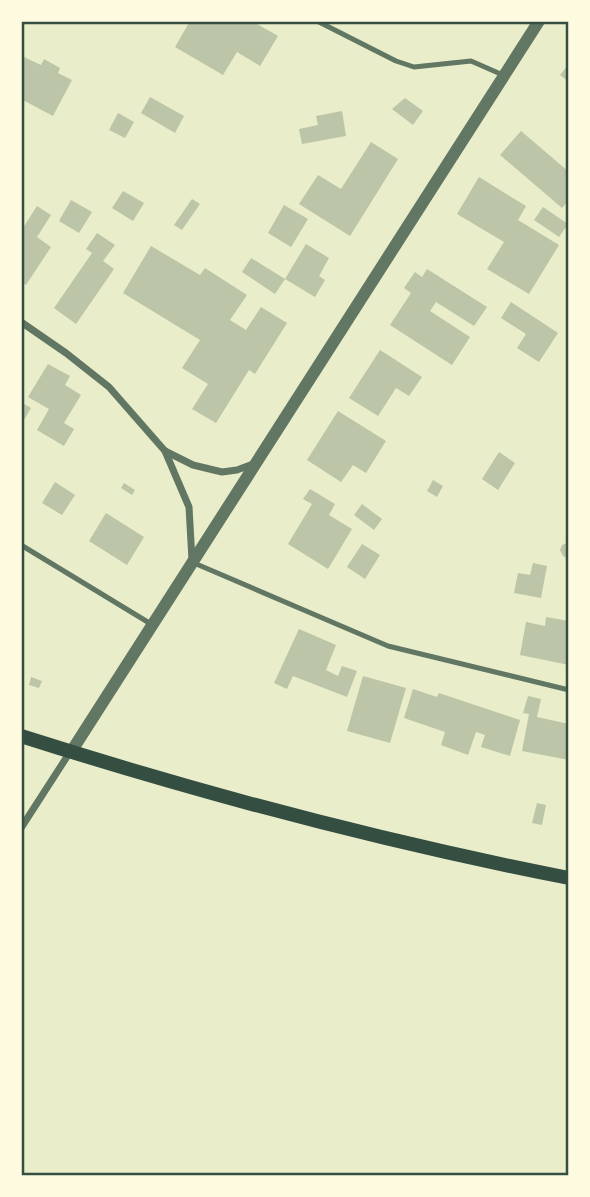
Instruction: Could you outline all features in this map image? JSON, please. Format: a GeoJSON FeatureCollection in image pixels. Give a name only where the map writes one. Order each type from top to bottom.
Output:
{"type":"FeatureCollection","features":[{"type":"Feature","properties":{"kind":"main road"},"geometry":{"type":"LineString","coordinates":[[21,736],[193,788],[477,860],[569,878]]}},
{"type":"Feature","properties":{"kind":"street"},"geometry":{"type":"LineString","coordinates":[[21,828],[540,21]]}},
{"type":"Feature","properties":{"kind":"street"},"geometry":{"type":"LineString","coordinates":[[21,322],[66,352],[109,387],[164,451],[189,507],[191,562]]}},
{"type":"Feature","properties":{"kind":"street"},"geometry":{"type":"LineString","coordinates":[[164,451],[193,465],[222,472],[254,464]]}},
{"type":"Feature","properties":{"kind":"lane"},"geometry":{"type":"LineString","coordinates":[[317,21],[396,61],[414,67],[471,61],[503,75]]}},
{"type":"Feature","properties":{"kind":"lane"},"geometry":{"type":"LineString","coordinates":[[21,545],[151,624]]}},
{"type":"Feature","properties":{"kind":"lane"},"geometry":{"type":"LineString","coordinates":[[191,562],[387,646],[569,690]]}},
{"type":"Feature","properties":{"kind":"building"},"geometry":{"type":"Polygon","coordinates":[[[190,21],[252,21],[278,36],[260,66],[237,52],[223,75],[175,47],[190,21]]]}},
{"type":"Feature","properties":{"kind":"building"},"geometry":{"type":"Polygon","coordinates":[[[24,57],[41,65],[44,59],[60,68],[58,73],[72,80],[53,116],[21,99],[21,62],[24,57]]]}},
{"type":"Feature","properties":{"kind":"building"},"geometry":{"type":"Polygon","coordinates":[[[569,64],[569,82],[560,75],[569,64]]]}},
{"type":"Feature","properties":{"kind":"building"},"geometry":{"type":"Polygon","coordinates":[[[150,97],[184,116],[175,133],[141,113],[150,97]]]}},
{"type":"Feature","properties":{"kind":"building"},"geometry":{"type":"Polygon","coordinates":[[[405,98],[423,111],[413,125],[392,109],[405,98]]]}},
{"type":"Feature","properties":{"kind":"building"},"geometry":{"type":"Polygon","coordinates":[[[342,111],[346,136],[302,144],[299,129],[318,125],[316,116],[342,111]]]}},
{"type":"Feature","properties":{"kind":"building"},"geometry":{"type":"Polygon","coordinates":[[[118,113],[134,122],[125,138],[109,130],[118,113]]]}},
{"type":"Feature","properties":{"kind":"building"},"geometry":{"type":"Polygon","coordinates":[[[521,131],[569,172],[569,200],[562,208],[500,155],[521,131]]]}},
{"type":"Feature","properties":{"kind":"building"},"geometry":{"type":"Polygon","coordinates":[[[371,142],[398,159],[350,236],[299,204],[318,175],[341,189],[371,142]]]}},
{"type":"Feature","properties":{"kind":"building"},"geometry":{"type":"Polygon","coordinates":[[[479,177],[526,206],[518,220],[559,245],[529,294],[487,269],[504,242],[457,214],[479,177]]]}},
{"type":"Feature","properties":{"kind":"building"},"geometry":{"type":"Polygon","coordinates":[[[123,191],[144,203],[133,221],[112,208],[123,191]]]}},
{"type":"Feature","properties":{"kind":"building"},"geometry":{"type":"Polygon","coordinates":[[[192,199],[200,204],[182,230],[174,225],[192,199]]]}},
{"type":"Feature","properties":{"kind":"building"},"geometry":{"type":"Polygon","coordinates":[[[71,200],[92,212],[79,233],[59,221],[71,200]]]}},
{"type":"Feature","properties":{"kind":"building"},"geometry":{"type":"Polygon","coordinates":[[[284,205],[308,219],[291,247],[268,233],[284,205]]]}},
{"type":"Feature","properties":{"kind":"building"},"geometry":{"type":"Polygon","coordinates":[[[37,206],[51,215],[37,237],[51,247],[26,285],[21,282],[21,231],[37,206]]]}},
{"type":"Feature","properties":{"kind":"building"},"geometry":{"type":"Polygon","coordinates":[[[543,207],[568,224],[559,237],[534,220],[543,207]]]}},
{"type":"Feature","properties":{"kind":"building"},"geometry":{"type":"Polygon","coordinates":[[[97,233],[115,245],[103,261],[114,269],[76,324],[54,308],[92,253],[86,249],[97,233]]]}},
{"type":"Feature","properties":{"kind":"building"},"geometry":{"type":"Polygon","coordinates":[[[306,244],[329,258],[319,276],[325,280],[315,297],[285,279],[306,244]]]}},
{"type":"Feature","properties":{"kind":"building"},"geometry":{"type":"Polygon","coordinates":[[[151,246],[200,275],[205,268],[247,295],[230,320],[246,330],[261,307],[287,323],[255,374],[249,370],[216,423],[192,409],[208,384],[182,368],[200,340],[123,293],[151,246]]]}},
{"type":"Feature","properties":{"kind":"building"},"geometry":{"type":"Polygon","coordinates":[[[251,258],[285,279],[275,294],[242,272],[251,258]]]}},
{"type":"Feature","properties":{"kind":"building"},"geometry":{"type":"Polygon","coordinates":[[[427,269],[487,307],[474,326],[436,302],[430,311],[470,337],[452,365],[390,325],[411,293],[404,288],[415,272],[422,277],[427,269]]]}},
{"type":"Feature","properties":{"kind":"building"},"geometry":{"type":"Polygon","coordinates":[[[511,302],[558,333],[539,362],[517,348],[526,334],[501,318],[511,302]]]}},
{"type":"Feature","properties":{"kind":"building"},"geometry":{"type":"Polygon","coordinates":[[[380,350],[422,377],[409,396],[396,388],[378,416],[349,398],[380,350]]]}},
{"type":"Feature","properties":{"kind":"building"},"geometry":{"type":"Polygon","coordinates":[[[48,364],[70,376],[65,385],[81,395],[64,423],[74,429],[64,446],[37,430],[49,409],[28,397],[48,364]]]}},
{"type":"Feature","properties":{"kind":"building"},"geometry":{"type":"Polygon","coordinates":[[[21,402],[31,408],[21,425],[21,402]]]}},
{"type":"Feature","properties":{"kind":"building"},"geometry":{"type":"Polygon","coordinates":[[[338,411],[386,441],[366,473],[353,465],[341,482],[307,460],[338,411]]]}},
{"type":"Feature","properties":{"kind":"building"},"geometry":{"type":"Polygon","coordinates":[[[499,452],[515,463],[498,490],[482,479],[499,452]]]}},
{"type":"Feature","properties":{"kind":"building"},"geometry":{"type":"Polygon","coordinates":[[[433,480],[443,486],[437,497],[427,491],[433,480]]]}},
{"type":"Feature","properties":{"kind":"building"},"geometry":{"type":"Polygon","coordinates":[[[55,482],[75,495],[62,515],[42,503],[55,482]]]}},
{"type":"Feature","properties":{"kind":"building"},"geometry":{"type":"Polygon","coordinates":[[[124,483],[135,490],[132,495],[121,488],[124,483]]]}},
{"type":"Feature","properties":{"kind":"building"},"geometry":{"type":"Polygon","coordinates":[[[310,489],[335,504],[329,515],[352,529],[328,569],[288,544],[312,504],[303,499],[310,489]]]}},
{"type":"Feature","properties":{"kind":"building"},"geometry":{"type":"Polygon","coordinates":[[[362,504],[382,519],[374,530],[354,515],[362,504]]]}},
{"type":"Feature","properties":{"kind":"building"},"geometry":{"type":"Polygon","coordinates":[[[106,513],[144,537],[127,565],[89,541],[106,513]]]}},
{"type":"Feature","properties":{"kind":"building"},"geometry":{"type":"Polygon","coordinates":[[[569,542],[568,558],[563,556],[560,550],[562,545],[569,542]]]}},
{"type":"Feature","properties":{"kind":"building"},"geometry":{"type":"Polygon","coordinates":[[[362,544],[380,555],[365,579],[347,567],[362,544]]]}},
{"type":"Feature","properties":{"kind":"building"},"geometry":{"type":"Polygon","coordinates":[[[533,563],[547,566],[541,598],[514,593],[518,573],[530,575],[533,563]]]}},
{"type":"Feature","properties":{"kind":"building"},"geometry":{"type":"Polygon","coordinates":[[[546,617],[569,621],[569,665],[520,655],[526,622],[545,626],[546,617]]]}},
{"type":"Feature","properties":{"kind":"building"},"geometry":{"type":"Polygon","coordinates":[[[299,629],[336,645],[326,670],[338,676],[342,666],[357,671],[347,697],[293,676],[287,689],[274,683],[299,629]]]}},
{"type":"Feature","properties":{"kind":"building"},"geometry":{"type":"Polygon","coordinates":[[[363,676],[406,688],[390,743],[347,731],[363,676]]]}},
{"type":"Feature","properties":{"kind":"building"},"geometry":{"type":"Polygon","coordinates":[[[31,677],[42,681],[39,688],[29,685],[31,677]]]}},
{"type":"Feature","properties":{"kind":"building"},"geometry":{"type":"Polygon","coordinates":[[[413,689],[437,697],[439,693],[520,720],[510,756],[481,747],[485,735],[476,732],[468,755],[441,745],[445,732],[404,718],[413,689]]]}},
{"type":"Feature","properties":{"kind":"building"},"geometry":{"type":"Polygon","coordinates":[[[528,696],[541,699],[537,717],[569,724],[569,760],[522,751],[529,714],[523,713],[528,696]]]}},
{"type":"Feature","properties":{"kind":"building"},"geometry":{"type":"Polygon","coordinates":[[[537,803],[546,805],[542,825],[532,823],[537,803]]]}}]}
